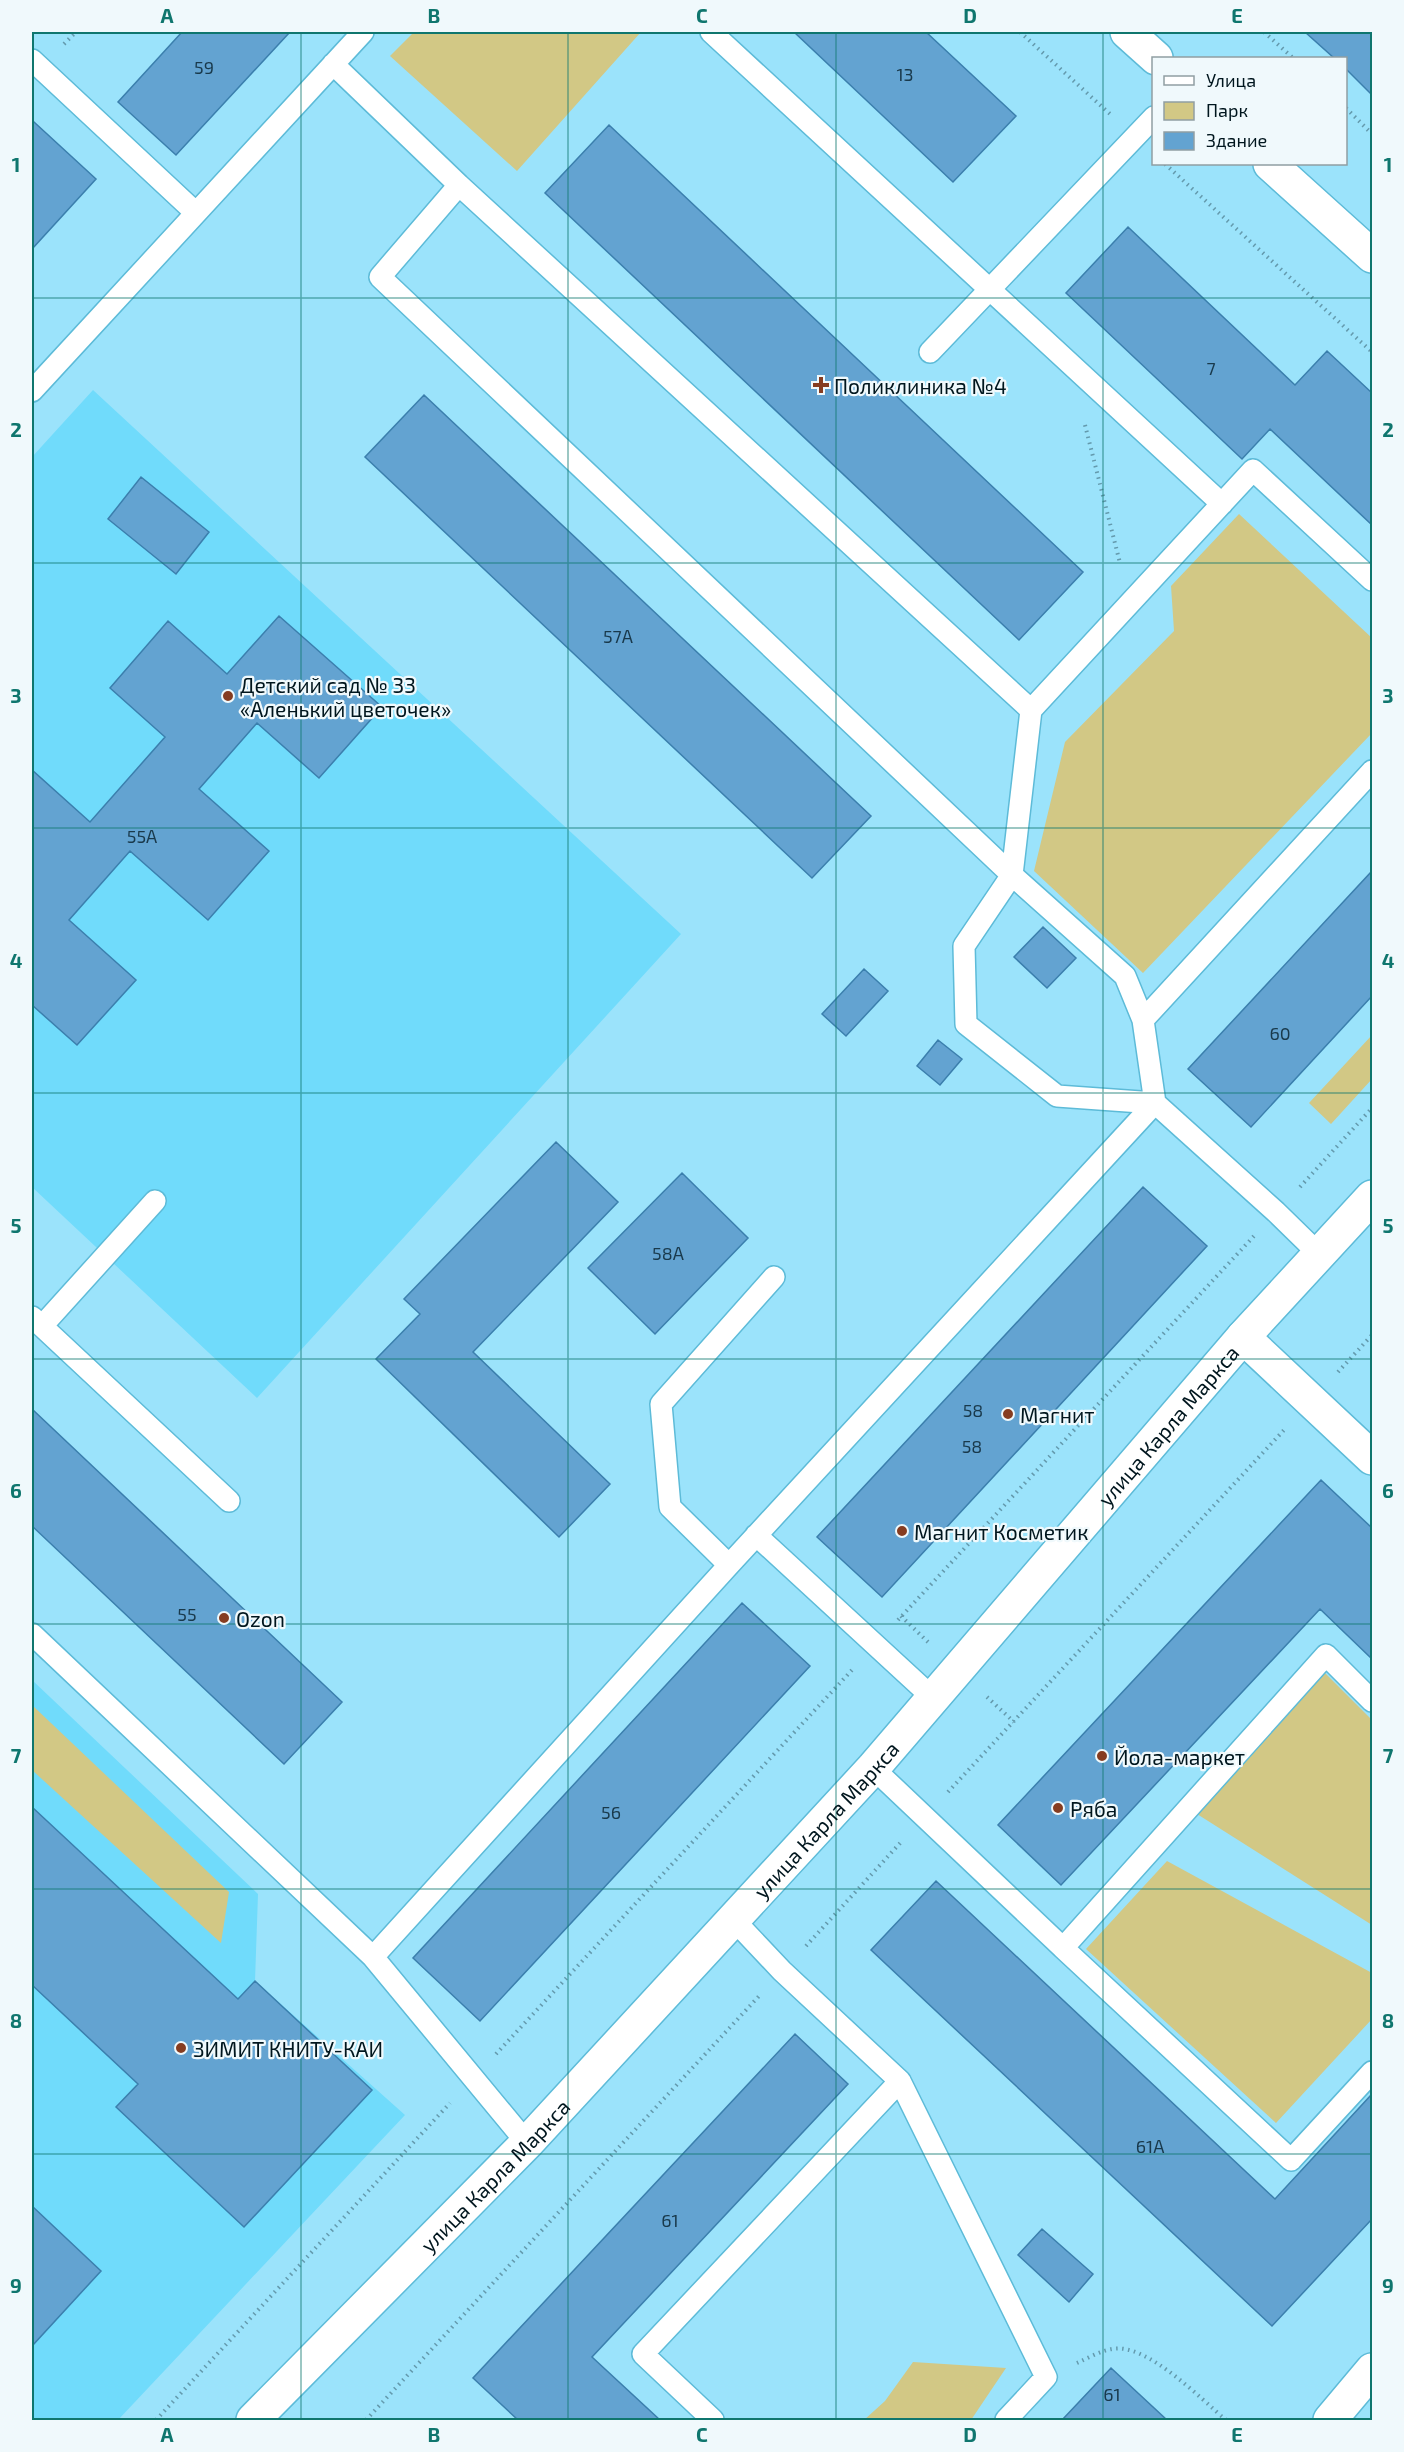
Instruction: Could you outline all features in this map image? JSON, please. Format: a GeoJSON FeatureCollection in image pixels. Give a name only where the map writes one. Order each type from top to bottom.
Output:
{"type":"FeatureCollection","features":[{"type":"Feature","properties":{"kind":"street"},"geometry":{"type":"LineString","coordinates":[[1127,32],[1155,57]]}},
{"type":"Feature","properties":{"kind":"street"},"geometry":{"type":"LineString","coordinates":[[1271,165],[1372,256]]}},
{"type":"Feature","properties":{"kind":"street","name":"улица Карла Маркса"},"geometry":{"type":"LineString","coordinates":[[253,2421],[527,2143],[873,1768],[1243,1337],[1372,1197]]}},
{"type":"Feature","properties":{"kind":"street"},"geometry":{"type":"LineString","coordinates":[[1243,1337],[1372,1458]]}},
{"type":"Feature","properties":{"kind":"street"},"geometry":{"type":"LineString","coordinates":[[1330,2421],[1372,2370]]}},
{"type":"Feature","properties":{"kind":"lane"},"geometry":{"type":"LineString","coordinates":[[32,391],[363,32]]}},
{"type":"Feature","properties":{"kind":"lane"},"geometry":{"type":"LineString","coordinates":[[711,32],[1222,504]]}},
{"type":"Feature","properties":{"kind":"lane"},"geometry":{"type":"LineString","coordinates":[[32,60],[196,213]]}},
{"type":"Feature","properties":{"kind":"lane"},"geometry":{"type":"LineString","coordinates":[[333,64],[459,185],[1031,710]]}},
{"type":"Feature","properties":{"kind":"lane"},"geometry":{"type":"LineString","coordinates":[[930,352],[1152,119]]}},
{"type":"Feature","properties":{"kind":"lane"},"geometry":{"type":"LineString","coordinates":[[459,185],[380,277],[1012,875],[1125,976],[1143,1020],[1155,1103]]}},
{"type":"Feature","properties":{"kind":"lane"},"geometry":{"type":"LineString","coordinates":[[1319,1254],[1155,1103],[1057,1096],[966,1024],[964,946],[1012,875],[1031,710],[1253,470],[1372,580]]}},
{"type":"Feature","properties":{"kind":"lane"},"geometry":{"type":"LineString","coordinates":[[1143,1020],[1372,771]]}},
{"type":"Feature","properties":{"kind":"lane"},"geometry":{"type":"LineString","coordinates":[[373,1958],[729,1564],[1155,1103]]}},
{"type":"Feature","properties":{"kind":"lane"},"geometry":{"type":"LineString","coordinates":[[155,1202],[37,1322],[229,1501]]}},
{"type":"Feature","properties":{"kind":"lane"},"geometry":{"type":"LineString","coordinates":[[729,1564],[670,1507],[661,1404],[774,1277]]}},
{"type":"Feature","properties":{"kind":"lane"},"geometry":{"type":"LineString","coordinates":[[756,1535],[933,1698]]}},
{"type":"Feature","properties":{"kind":"lane"},"geometry":{"type":"LineString","coordinates":[[32,1634],[373,1958],[527,2143]]}},
{"type":"Feature","properties":{"kind":"lane"},"geometry":{"type":"LineString","coordinates":[[1063,1948],[1326,1655],[1372,1701]]}},
{"type":"Feature","properties":{"kind":"lane"},"geometry":{"type":"LineString","coordinates":[[873,1768],[1291,2160],[1372,2072]]}},
{"type":"Feature","properties":{"kind":"lane"},"geometry":{"type":"LineString","coordinates":[[733,1919],[782,1971],[900,2081],[1046,2376],[1006,2421]]}},
{"type":"Feature","properties":{"kind":"lane"},"geometry":{"type":"LineString","coordinates":[[713,2421],[643,2354],[900,2081]]}},
{"type":"Feature","properties":{"kind":"path"},"geometry":{"type":"LineString","coordinates":[[1020,32],[1135,136]]}},
{"type":"Feature","properties":{"kind":"path"},"geometry":{"type":"LineString","coordinates":[[1264,32],[1292,57]]}},
{"type":"Feature","properties":{"kind":"path"},"geometry":{"type":"LineString","coordinates":[[1347,109],[1372,134]]}},
{"type":"Feature","properties":{"kind":"path"},"geometry":{"type":"LineString","coordinates":[[1166,165],[1372,352]]}},
{"type":"Feature","properties":{"kind":"path"},"geometry":{"type":"LineString","coordinates":[[1069,363],[1130,603]]}},
{"type":"Feature","properties":{"kind":"path"},"geometry":{"type":"LineString","coordinates":[[156,2421],[1372,1108]]}},
{"type":"Feature","properties":{"kind":"path"},"geometry":{"type":"LineString","coordinates":[[366,2421],[1372,1335]]}},
{"type":"Feature","properties":{"kind":"path"},"geometry":{"type":"LineString","coordinates":[[1046,2376],[1111,2349],[1123,2348],[1137,2351],[1155,2361],[1227,2421]]}},
{"type":"Feature","properties":{"kind":"shaded area","name":"Детский сад № 33 «Аленький цветочек»"},"geometry":{"type":"Polygon","coordinates":[[[93,390],[681,934],[257,1398],[32,1187],[32,457],[93,390]]]}},
{"type":"Feature","properties":{"kind":"shaded area","name":"ЗИМИТ КНИТУ-КАИ"},"geometry":{"type":"Polygon","coordinates":[[[32,1680],[258,1894],[255,1981],[405,2115],[118,2420],[32,2420],[32,1680]]]}},
{"type":"Feature","properties":{"kind":"green space"},"geometry":{"type":"Polygon","coordinates":[[[414,32],[641,32],[517,171],[390,56],[414,32]]]}},
{"type":"Feature","properties":{"kind":"green space"},"geometry":{"type":"Polygon","coordinates":[[[1239,514],[1372,638],[1372,733],[1143,973],[1034,871],[1065,742],[1174,631],[1171,586],[1239,514]]]}},
{"type":"Feature","properties":{"kind":"green space"},"geometry":{"type":"Polygon","coordinates":[[[1372,1035],[1372,1079],[1331,1124],[1309,1103],[1372,1035]]]}},
{"type":"Feature","properties":{"kind":"green space"},"geometry":{"type":"Polygon","coordinates":[[[1325,1673],[1372,1720],[1372,1925],[1197,1814],[1325,1673]]]}},
{"type":"Feature","properties":{"kind":"green space"},"geometry":{"type":"Polygon","coordinates":[[[32,1705],[229,1892],[221,1943],[32,1770],[32,1705]]]}},
{"type":"Feature","properties":{"kind":"green space"},"geometry":{"type":"Polygon","coordinates":[[[1167,1861],[1372,1973],[1372,2019],[1276,2123],[1086,1949],[1167,1861]]]}},
{"type":"Feature","properties":{"kind":"green space"},"geometry":{"type":"Polygon","coordinates":[[[913,2362],[1006,2368],[971,2420],[864,2420],[885,2401],[913,2362]]]}},
{"type":"Feature","properties":{"kind":"building"},"geometry":{"type":"Polygon","coordinates":[[[182,32],[290,32],[176,155],[118,102],[182,32]]]}},
{"type":"Feature","properties":{"kind":"building"},"geometry":{"type":"Polygon","coordinates":[[[794,32],[926,32],[1016,116],[953,182],[794,32]]]}},
{"type":"Feature","properties":{"kind":"building"},"geometry":{"type":"Polygon","coordinates":[[[1305,32],[1372,32],[1372,95],[1347,70],[1347,57],[1333,57],[1305,32]]]}},
{"type":"Feature","properties":{"kind":"building"},"geometry":{"type":"Polygon","coordinates":[[[34,122],[96,179],[32,249],[32,124],[34,122]]]}},
{"type":"Feature","properties":{"kind":"building"},"geometry":{"type":"Polygon","coordinates":[[[609,125],[1083,572],[1019,640],[545,193],[609,125]]]}},
{"type":"Feature","properties":{"kind":"building"},"geometry":{"type":"Polygon","coordinates":[[[1128,227],[1295,385],[1327,351],[1372,393],[1372,525],[1270,429],[1242,459],[1066,293],[1128,227]]]}},
{"type":"Feature","properties":{"kind":"building"},"geometry":{"type":"Polygon","coordinates":[[[424,395],[871,816],[812,878],[365,457],[424,395]]]}},
{"type":"Feature","properties":{"kind":"building"},"geometry":{"type":"Polygon","coordinates":[[[141,477],[209,532],[176,574],[108,519],[141,477]]]}},
{"type":"Feature","properties":{"kind":"building"},"geometry":{"type":"Polygon","coordinates":[[[279,616],[382,707],[319,778],[257,723],[199,789],[269,851],[208,920],[130,851],[69,920],[136,980],[77,1045],[32,1005],[32,770],[90,822],[165,737],[110,688],[168,621],[227,674],[279,616]]]}},
{"type":"Feature","properties":{"kind":"building"},"geometry":{"type":"Polygon","coordinates":[[[1372,871],[1372,996],[1251,1127],[1188,1069],[1372,871]]]}},
{"type":"Feature","properties":{"kind":"building"},"geometry":{"type":"Polygon","coordinates":[[[1043,927],[1076,958],[1047,988],[1014,957],[1043,927]]]}},
{"type":"Feature","properties":{"kind":"building"},"geometry":{"type":"Polygon","coordinates":[[[864,969],[888,991],[846,1036],[822,1014],[864,969]]]}},
{"type":"Feature","properties":{"kind":"building"},"geometry":{"type":"Polygon","coordinates":[[[938,1040],[962,1059],[940,1085],[917,1066],[938,1040]]]}},
{"type":"Feature","properties":{"kind":"building"},"geometry":{"type":"Polygon","coordinates":[[[556,1142],[618,1202],[473,1352],[610,1484],[559,1537],[376,1359],[420,1314],[404,1299],[556,1142]]]}},
{"type":"Feature","properties":{"kind":"building"},"geometry":{"type":"Polygon","coordinates":[[[682,1173],[748,1238],[655,1334],[588,1268],[682,1173]]]}},
{"type":"Feature","properties":{"kind":"building"},"geometry":{"type":"Polygon","coordinates":[[[1143,1187],[1207,1246],[882,1597],[817,1537],[1143,1187]]]}},
{"type":"Feature","properties":{"kind":"building"},"geometry":{"type":"Polygon","coordinates":[[[32,1409],[342,1702],[284,1764],[32,1526],[32,1409]]]}},
{"type":"Feature","properties":{"kind":"building"},"geometry":{"type":"Polygon","coordinates":[[[1321,1480],[1372,1528],[1372,1659],[1320,1609],[1061,1885],[998,1825],[1321,1480]]]}},
{"type":"Feature","properties":{"kind":"building"},"geometry":{"type":"Polygon","coordinates":[[[742,1603],[810,1666],[480,2021],[413,1958],[742,1603]]]}},
{"type":"Feature","properties":{"kind":"building"},"geometry":{"type":"Polygon","coordinates":[[[32,1807],[238,1999],[255,1981],[372,2090],[244,2227],[116,2107],[138,2084],[32,1985],[32,1807]]]}},
{"type":"Feature","properties":{"kind":"building"},"geometry":{"type":"Polygon","coordinates":[[[936,1881],[1275,2199],[1372,2094],[1372,2219],[1272,2326],[871,1950],[936,1881]]]}},
{"type":"Feature","properties":{"kind":"building"},"geometry":{"type":"Polygon","coordinates":[[[795,2034],[848,2084],[592,2357],[660,2420],[518,2420],[473,2378],[795,2034]]]}},
{"type":"Feature","properties":{"kind":"building"},"geometry":{"type":"Polygon","coordinates":[[[32,2206],[101,2271],[32,2346],[32,2206]]]}},
{"type":"Feature","properties":{"kind":"building"},"geometry":{"type":"Polygon","coordinates":[[[1042,2229],[1093,2274],[1069,2302],[1018,2255],[1042,2229]]]}},
{"type":"Feature","properties":{"kind":"building"},"geometry":{"type":"Polygon","coordinates":[[[1111,2368],[1167,2420],[1062,2420],[1111,2368]]]}},
{"type":"Feature","properties":{"kind":"place","name":"Поликлиника №4"},"geometry":{"type":"Point","coordinates":[821,385]}},
{"type":"Feature","properties":{"kind":"place","name":"Детский сад № 33 «Аленький цветочек»"},"geometry":{"type":"Point","coordinates":[228,696]}},
{"type":"Feature","properties":{"kind":"place","name":"Магнит"},"geometry":{"type":"Point","coordinates":[1008,1414]}},
{"type":"Feature","properties":{"kind":"place","name":"Магнит Косметик"},"geometry":{"type":"Point","coordinates":[902,1531]}},
{"type":"Feature","properties":{"kind":"place","name":"Ozon"},"geometry":{"type":"Point","coordinates":[224,1618]}},
{"type":"Feature","properties":{"kind":"place","name":"Йола-маркет"},"geometry":{"type":"Point","coordinates":[1102,1756]}},
{"type":"Feature","properties":{"kind":"place","name":"Ряба"},"geometry":{"type":"Point","coordinates":[1058,1808]}},
{"type":"Feature","properties":{"kind":"place","name":"ЗИМИТ КНИТУ-КАИ"},"geometry":{"type":"Point","coordinates":[181,2048]}}]}
